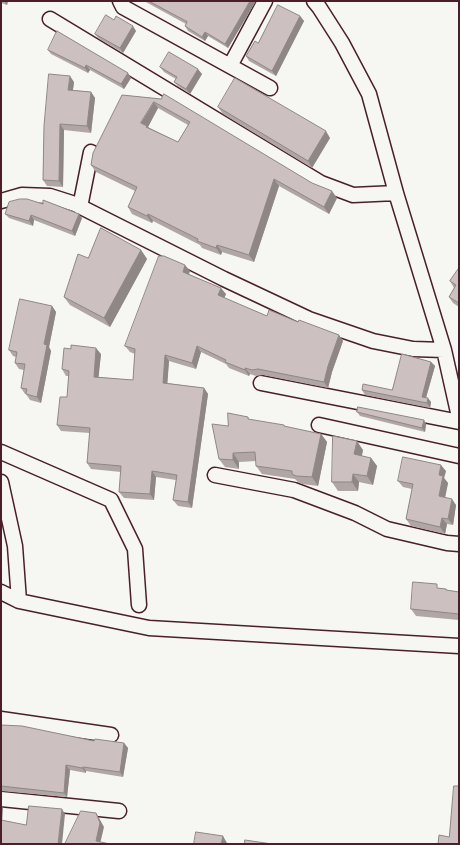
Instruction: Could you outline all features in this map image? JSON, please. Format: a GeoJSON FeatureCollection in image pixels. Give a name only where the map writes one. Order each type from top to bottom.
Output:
{"type":"FeatureCollection","features":[{"type":"Feature","properties":{"kind":"street"},"geometry":{"type":"LineString","coordinates":[[120,1],[123,6],[270,88]]}},
{"type":"Feature","properties":{"kind":"street"},"geometry":{"type":"LineString","coordinates":[[230,66],[265,1]]}},
{"type":"Feature","properties":{"kind":"street"},"geometry":{"type":"LineString","coordinates":[[314,1],[342,43],[369,94],[396,193],[444,350],[459,417]]}},
{"type":"Feature","properties":{"kind":"street"},"geometry":{"type":"LineString","coordinates":[[50,19],[321,183],[353,195],[396,193]]}},
{"type":"Feature","properties":{"kind":"street"},"geometry":{"type":"LineString","coordinates":[[80,207],[91,152]]}},
{"type":"Feature","properties":{"kind":"street"},"geometry":{"type":"LineString","coordinates":[[1,201],[22,195],[50,196],[80,207],[224,279],[309,319],[373,341],[413,349],[444,350]]}},
{"type":"Feature","properties":{"kind":"street"},"geometry":{"type":"LineString","coordinates":[[261,383],[459,422]]}},
{"type":"Feature","properties":{"kind":"street"},"geometry":{"type":"LineString","coordinates":[[319,425],[459,456]]}},
{"type":"Feature","properties":{"kind":"street"},"geometry":{"type":"LineString","coordinates":[[1,452],[111,500],[134,549],[138,605]]}},
{"type":"Feature","properties":{"kind":"street"},"geometry":{"type":"LineString","coordinates":[[215,475],[294,490],[355,514],[387,529],[447,543],[459,544]]}},
{"type":"Feature","properties":{"kind":"street"},"geometry":{"type":"LineString","coordinates":[[1,482],[14,546],[18,601]]}},
{"type":"Feature","properties":{"kind":"street"},"geometry":{"type":"LineString","coordinates":[[1,592],[18,601],[149,628],[459,646]]}},
{"type":"Feature","properties":{"kind":"street"},"geometry":{"type":"LineString","coordinates":[[1,719],[111,735]]}},
{"type":"Feature","properties":{"kind":"street"},"geometry":{"type":"LineString","coordinates":[[1,799],[119,811]]}},
{"type":"Feature","properties":{"kind":"building"},"geometry":{"type":"Polygon","coordinates":[[[149,1],[250,1],[225,44],[205,32],[202,37],[185,26],[187,22],[149,1]]]}},
{"type":"Feature","properties":{"kind":"building"},"geometry":{"type":"Polygon","coordinates":[[[278,5],[300,16],[272,71],[246,56],[255,41],[258,43],[278,5]]]}},
{"type":"Feature","properties":{"kind":"building"},"geometry":{"type":"Polygon","coordinates":[[[106,15],[114,20],[116,16],[133,26],[120,48],[95,34],[106,15]]]}},
{"type":"Feature","properties":{"kind":"building"},"geometry":{"type":"Polygon","coordinates":[[[57,31],[128,73],[121,84],[86,65],[85,68],[48,50],[57,31]]]}},
{"type":"Feature","properties":{"kind":"building"},"geometry":{"type":"Polygon","coordinates":[[[169,52],[198,69],[186,89],[174,82],[177,77],[160,67],[169,52]]]}},
{"type":"Feature","properties":{"kind":"building"},"geometry":{"type":"Polygon","coordinates":[[[49,74],[70,76],[68,90],[91,92],[87,126],[60,124],[59,181],[43,180],[44,126],[49,74]]]}},
{"type":"Feature","properties":{"kind":"building"},"geometry":{"type":"Polygon","coordinates":[[[235,78],[326,131],[308,161],[218,107],[235,78]]]}},
{"type":"Feature","properties":{"kind":"building"},"geometry":{"type":"Polygon","coordinates":[[[164,94],[312,183],[332,191],[324,207],[274,179],[249,255],[217,245],[216,248],[197,241],[198,239],[148,214],[147,216],[128,207],[137,187],[91,165],[93,153],[122,95],[161,99],[164,94]],[[154,102],[141,123],[147,126],[146,127],[178,142],[190,122],[154,102]]]}},
{"type":"Feature","properties":{"kind":"building"},"geometry":{"type":"Polygon","coordinates":[[[27,199],[43,204],[43,200],[79,214],[72,231],[31,215],[29,221],[5,214],[9,202],[27,199]]]}},
{"type":"Feature","properties":{"kind":"building"},"geometry":{"type":"Polygon","coordinates":[[[101,228],[141,250],[104,318],[64,297],[78,254],[88,258],[101,228]]]}},
{"type":"Feature","properties":{"kind":"building"},"geometry":{"type":"Polygon","coordinates":[[[159,256],[164,256],[185,265],[183,272],[221,288],[218,295],[267,316],[269,310],[298,322],[299,320],[339,335],[324,382],[258,369],[252,370],[245,368],[245,370],[225,362],[226,360],[197,346],[192,363],[165,355],[163,383],[204,388],[188,502],[173,500],[177,475],[152,471],[150,494],[119,492],[121,466],[87,463],[90,428],[57,425],[60,397],[67,397],[69,371],[62,369],[64,348],[71,349],[71,345],[96,348],[94,377],[133,380],[135,349],[125,346],[159,256]]]}},
{"type":"Feature","properties":{"kind":"building"},"geometry":{"type":"Polygon","coordinates":[[[459,268],[459,303],[449,297],[456,285],[450,281],[459,268]]]}},
{"type":"Feature","properties":{"kind":"building"},"geometry":{"type":"Polygon","coordinates":[[[20,299],[52,306],[44,344],[47,345],[37,397],[26,394],[27,389],[21,388],[25,364],[15,363],[17,352],[9,350],[20,299]]]}},
{"type":"Feature","properties":{"kind":"building"},"geometry":{"type":"Polygon","coordinates":[[[402,354],[431,362],[422,397],[428,398],[427,403],[362,390],[363,384],[392,390],[402,354]]]}},
{"type":"Feature","properties":{"kind":"building"},"geometry":{"type":"Polygon","coordinates":[[[358,407],[424,420],[422,428],[357,412],[358,407]]]}},
{"type":"Feature","properties":{"kind":"building"},"geometry":{"type":"Polygon","coordinates":[[[228,413],[248,417],[248,419],[284,425],[321,434],[312,477],[296,476],[292,474],[292,471],[256,466],[255,452],[233,453],[233,460],[219,459],[212,424],[228,426],[228,413]]]}},
{"type":"Feature","properties":{"kind":"building"},"geometry":{"type":"Polygon","coordinates":[[[333,436],[357,441],[354,454],[371,458],[367,476],[353,474],[352,482],[332,482],[333,436]]]}},
{"type":"Feature","properties":{"kind":"building"},"geometry":{"type":"Polygon","coordinates":[[[403,457],[441,465],[439,475],[443,476],[439,496],[452,499],[448,519],[442,518],[440,527],[406,519],[413,484],[398,481],[403,457]]]}},
{"type":"Feature","properties":{"kind":"building"},"geometry":{"type":"Polygon","coordinates":[[[413,582],[437,584],[437,588],[459,592],[459,614],[411,609],[413,582]]]}},
{"type":"Feature","properties":{"kind":"building"},"geometry":{"type":"Polygon","coordinates":[[[1,725],[22,726],[94,741],[95,739],[124,743],[120,772],[66,765],[64,793],[1,786],[1,725]]]}},
{"type":"Feature","properties":{"kind":"building"},"geometry":{"type":"Polygon","coordinates":[[[454,786],[459,786],[459,844],[438,844],[439,835],[449,837],[454,786]]]}},
{"type":"Feature","properties":{"kind":"building"},"geometry":{"type":"Polygon","coordinates":[[[29,806],[62,809],[58,844],[1,844],[1,820],[26,825],[29,806]]]}},
{"type":"Feature","properties":{"kind":"building"},"geometry":{"type":"Polygon","coordinates":[[[81,811],[96,813],[100,823],[96,841],[110,844],[65,844],[81,811]]]}},
{"type":"Feature","properties":{"kind":"building"},"geometry":{"type":"Polygon","coordinates":[[[196,832],[223,836],[221,844],[194,844],[196,832]]]}},
{"type":"Feature","properties":{"kind":"building"},"geometry":{"type":"Polygon","coordinates":[[[245,840],[272,844],[245,844],[245,840]]]}}]}
